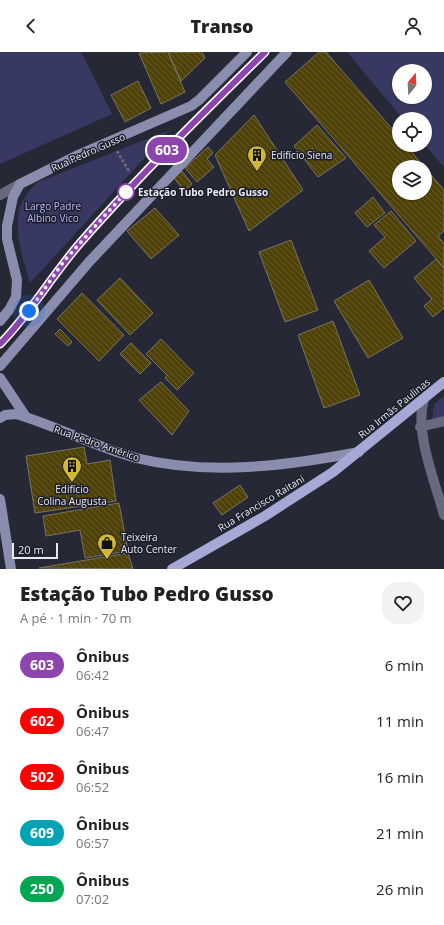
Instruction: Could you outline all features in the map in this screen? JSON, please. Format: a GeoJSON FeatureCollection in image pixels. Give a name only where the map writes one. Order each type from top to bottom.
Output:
{"type":"FeatureCollection","features":[{"type":"Feature","properties":{"kind":"main road","name":"Rua Irmãs Paulinas"},"geometry":{"type":"LineString","coordinates":[[359,452],[444,382]]}},
{"type":"Feature","properties":{"kind":"main road","name":"Rua Francisco Raitani"},"geometry":{"type":"LineString","coordinates":[[172,569],[300,494],[359,452]]}},
{"type":"Feature","properties":{"kind":"street","name":"Rua Pedro Gusso"},"geometry":{"type":"LineString","coordinates":[[0,195],[111,141],[179,112],[199,100],[247,52]]}},
{"type":"Feature","properties":{"kind":"street"},"geometry":{"type":"LineString","coordinates":[[0,366],[89,262],[287,52]]}},
{"type":"Feature","properties":{"kind":"street"},"geometry":{"type":"LineString","coordinates":[[0,322],[14,304],[18,287],[4,237],[9,209],[20,184]]}},
{"type":"Feature","properties":{"kind":"street"},"geometry":{"type":"LineString","coordinates":[[0,378],[26,417]]}},
{"type":"Feature","properties":{"kind":"street"},"geometry":{"type":"LineString","coordinates":[[424,399],[421,409],[420,428],[444,514]]}},
{"type":"Feature","properties":{"kind":"street","name":"Rua Pedro Américo"},"geometry":{"type":"LineString","coordinates":[[0,418],[5,415],[16,414],[135,457],[195,467],[227,468],[259,466],[327,458],[359,452]]}},
{"type":"Feature","properties":{"kind":"street"},"geometry":{"type":"LineString","coordinates":[[420,428],[444,421]]}},
{"type":"Feature","properties":{"kind":"street"},"geometry":{"type":"LineString","coordinates":[[0,498],[11,569]]}},
{"type":"Feature","properties":{"kind":"lane"},"geometry":{"type":"LineString","coordinates":[[0,344],[29,311],[64,261],[135,182],[265,52]]}},
{"type":"Feature","properties":{"kind":"path"},"geometry":{"type":"LineString","coordinates":[[111,141],[135,182]]}},
{"type":"Feature","properties":{"kind":"green space"},"geometry":{"type":"Polygon","coordinates":[[[0,52],[81,52],[112,114],[0,164],[0,52]]]}},
{"type":"Feature","properties":{"kind":"green space"},"geometry":{"type":"Polygon","coordinates":[[[347,52],[444,52],[444,167],[431,152],[432,112],[397,112],[347,52]]]}},
{"type":"Feature","properties":{"kind":"green space","name":"Largo Padre Albino Vico"},"geometry":{"type":"Polygon","coordinates":[[[170,130],[30,283],[19,242],[18,221],[22,202],[31,189],[38,182],[170,130]]]}},
{"type":"Feature","properties":{"kind":"green space"},"geometry":{"type":"Polygon","coordinates":[[[444,396],[444,416],[432,420],[434,404],[444,396]]]}},
{"type":"Feature","properties":{"kind":"building"},"geometry":{"type":"Polygon","coordinates":[[[168,52],[185,92],[161,104],[139,53],[168,52]]]}},
{"type":"Feature","properties":{"kind":"building"},"geometry":{"type":"Polygon","coordinates":[[[168,52],[202,52],[205,58],[181,81],[168,52]]]}},
{"type":"Feature","properties":{"kind":"building"},"geometry":{"type":"Polygon","coordinates":[[[319,52],[326,52],[392,129],[392,152],[412,152],[418,160],[392,160],[392,200],[432,200],[432,176],[444,190],[444,231],[438,236],[444,244],[444,268],[285,82],[319,52]]]}},
{"type":"Feature","properties":{"kind":"building"},"geometry":{"type":"Polygon","coordinates":[[[138,81],[151,108],[125,122],[111,95],[138,81]]]}},
{"type":"Feature","properties":{"kind":"building","name":"Edifício Siena"},"geometry":{"type":"Polygon","coordinates":[[[254,115],[303,190],[249,231],[215,155],[254,115]]]}},
{"type":"Feature","properties":{"kind":"building"},"geometry":{"type":"Polygon","coordinates":[[[317,125],[346,158],[318,177],[294,146],[317,125]]]}},
{"type":"Feature","properties":{"kind":"building"},"geometry":{"type":"Polygon","coordinates":[[[208,147],[213,153],[207,159],[214,167],[197,182],[185,168],[208,147]]]}},
{"type":"Feature","properties":{"kind":"building"},"geometry":{"type":"Polygon","coordinates":[[[182,171],[192,184],[184,191],[174,178],[182,171]]]}},
{"type":"Feature","properties":{"kind":"building"},"geometry":{"type":"Polygon","coordinates":[[[373,197],[385,213],[367,227],[355,213],[373,197]]]}},
{"type":"Feature","properties":{"kind":"building"},"geometry":{"type":"Polygon","coordinates":[[[155,208],[179,235],[151,259],[127,231],[155,208]]]}},
{"type":"Feature","properties":{"kind":"building"},"geometry":{"type":"Polygon","coordinates":[[[391,211],[416,241],[384,268],[369,251],[385,237],[374,225],[391,211]]]}},
{"type":"Feature","properties":{"kind":"building"},"geometry":{"type":"Polygon","coordinates":[[[291,240],[318,310],[285,322],[259,252],[291,240]]]}},
{"type":"Feature","properties":{"kind":"building"},"geometry":{"type":"Polygon","coordinates":[[[436,259],[444,268],[444,308],[433,317],[424,306],[432,299],[414,278],[436,259]]]}},
{"type":"Feature","properties":{"kind":"building"},"geometry":{"type":"Polygon","coordinates":[[[120,278],[153,313],[130,335],[97,300],[120,278]]]}},
{"type":"Feature","properties":{"kind":"building"},"geometry":{"type":"Polygon","coordinates":[[[369,280],[403,338],[368,358],[334,301],[369,280]]]}},
{"type":"Feature","properties":{"kind":"building"},"geometry":{"type":"Polygon","coordinates":[[[82,293],[124,335],[99,361],[57,319],[82,293]]]}},
{"type":"Feature","properties":{"kind":"building"},"geometry":{"type":"Polygon","coordinates":[[[333,321],[360,395],[324,408],[298,335],[333,321]]]}},
{"type":"Feature","properties":{"kind":"building"},"geometry":{"type":"Polygon","coordinates":[[[60,329],[72,342],[68,346],[55,334],[60,329]]]}},
{"type":"Feature","properties":{"kind":"building"},"geometry":{"type":"Polygon","coordinates":[[[161,339],[194,373],[177,390],[165,378],[167,375],[146,354],[161,339]]]}},
{"type":"Feature","properties":{"kind":"building"},"geometry":{"type":"Polygon","coordinates":[[[131,343],[151,363],[140,374],[120,354],[131,343]]]}},
{"type":"Feature","properties":{"kind":"building"},"geometry":{"type":"Polygon","coordinates":[[[161,382],[189,411],[172,435],[139,400],[161,382]]]}},
{"type":"Feature","properties":{"kind":"building","name":"Edifício Colina Augusta"},"geometry":{"type":"Polygon","coordinates":[[[84,447],[87,464],[110,460],[116,501],[35,513],[26,456],[84,447]]]}},
{"type":"Feature","properties":{"kind":"building"},"geometry":{"type":"Polygon","coordinates":[[[240,485],[248,497],[222,515],[213,503],[240,485]]]}},
{"type":"Feature","properties":{"kind":"building"},"geometry":{"type":"Polygon","coordinates":[[[119,503],[128,551],[85,558],[80,530],[46,536],[43,516],[119,503]]]}},
{"type":"Feature","properties":{"kind":"building","name":"Teixeira Auto Center"},"geometry":{"type":"Polygon","coordinates":[[[128,553],[133,569],[39,568],[128,553]]]}},
{"type":"Feature","properties":{"kind":"bus line","name":"603"},"geometry":{"type":"LineString","coordinates":[[0,344],[11,334],[29,311],[64,261],[135,182],[265,52]]}},
{"type":"Feature","properties":{"kind":"place","name":"Edifício Siena"},"geometry":{"type":"Point","coordinates":[257,172]}},
{"type":"Feature","properties":{"kind":"place","name":"Estação Tubo Pedro Gusso"},"geometry":{"type":"Point","coordinates":[126,192]}},
{"type":"Feature","properties":{"kind":"place","name":"Edifício Colina Augusta"},"geometry":{"type":"Point","coordinates":[72,483]}},
{"type":"Feature","properties":{"kind":"place","name":"Teixeira Auto Center"},"geometry":{"type":"Point","coordinates":[107,560]}},
{"type":"Feature","properties":{"kind":"route"},"geometry":{"type":"LineString","coordinates":[[29,311],[64,261],[126,192]]}}]}
